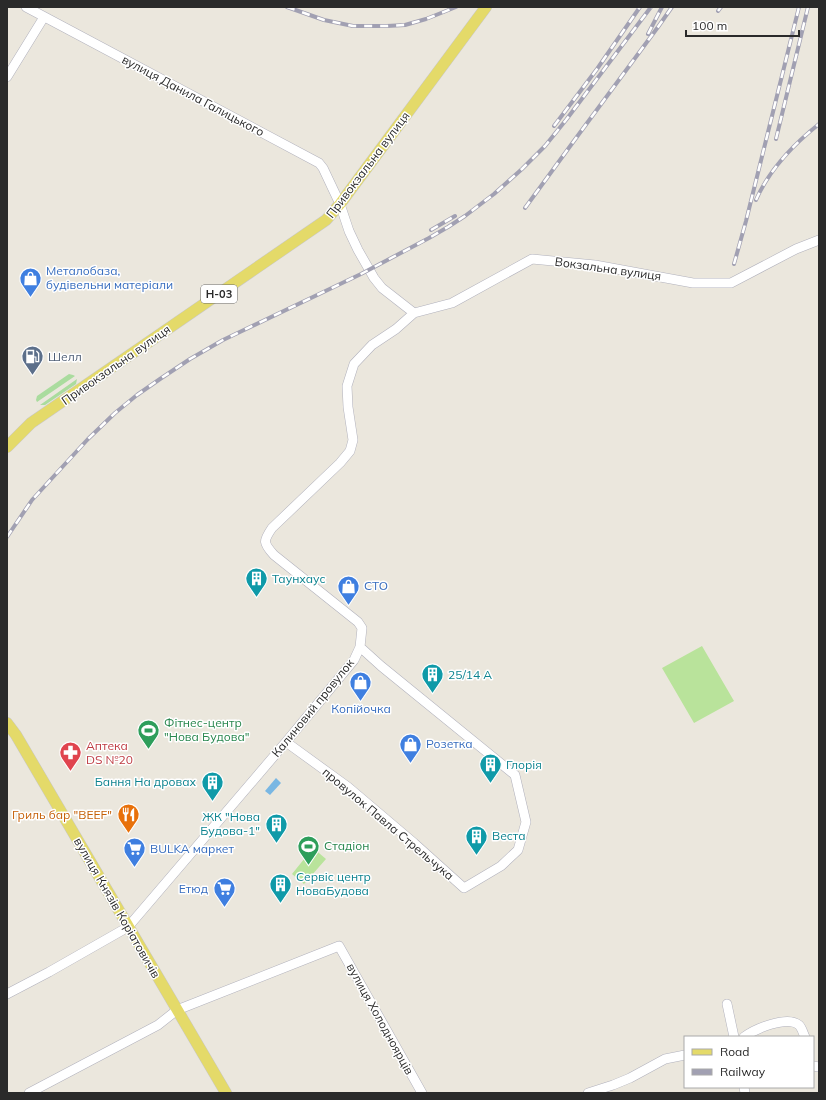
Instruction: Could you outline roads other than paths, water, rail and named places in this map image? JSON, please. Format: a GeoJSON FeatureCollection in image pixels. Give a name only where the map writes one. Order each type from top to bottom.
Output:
{"type":"FeatureCollection","features":[{"type":"Feature","properties":{"kind":"main road","name":"Привокзальна вулиця"},"geometry":{"type":"LineString","coordinates":[[7,447],[31,423],[326,220],[340,204],[486,7]]}},
{"type":"Feature","properties":{"kind":"main road","name":"вулиця Князів Коріатовичів"},"geometry":{"type":"LineString","coordinates":[[7,723],[16,735],[226,1093]]}},
{"type":"Feature","properties":{"kind":"street","name":"вулиця Данила Галицького"},"geometry":{"type":"LineString","coordinates":[[26,7],[319,164],[323,168],[340,204]]}},
{"type":"Feature","properties":{"kind":"street"},"geometry":{"type":"LineString","coordinates":[[7,77],[44,16]]}},
{"type":"Feature","properties":{"kind":"street"},"geometry":{"type":"LineString","coordinates":[[340,204],[358,250],[374,278],[382,288],[414,313]]}},
{"type":"Feature","properties":{"kind":"street","name":"Вокзальна вулиця"},"geometry":{"type":"LineString","coordinates":[[414,313],[452,303],[532,259],[595,265],[693,283],[731,284],[796,249],[819,240]]}},
{"type":"Feature","properties":{"kind":"street","name":"Калиновий провулок"},"geometry":{"type":"LineString","coordinates":[[7,994],[128,927],[354,660],[360,647],[362,628],[358,622],[274,555],[266,547],[265,538],[272,528],[340,463],[350,451],[353,440],[348,407],[348,386],[354,364],[372,345],[396,329],[414,313]]}},
{"type":"Feature","properties":{"kind":"street","name":"провулок Павла Стрельчука"},"geometry":{"type":"LineString","coordinates":[[286,742],[348,787],[464,888],[502,866],[518,850],[526,822],[515,775],[381,666],[360,647]]}},
{"type":"Feature","properties":{"kind":"street","name":"вулиця Холодноярців"},"geometry":{"type":"LineString","coordinates":[[177,1010],[339,946],[422,1093]]}},
{"type":"Feature","properties":{"kind":"street"},"geometry":{"type":"LineString","coordinates":[[727,1004],[734,1036]]}},
{"type":"Feature","properties":{"kind":"street"},"geometry":{"type":"LineString","coordinates":[[29,1093],[158,1025],[177,1010]]}},
{"type":"Feature","properties":{"kind":"street"},"geometry":{"type":"LineString","coordinates":[[746,1036],[753,1031],[764,1027],[785,1022],[799,1025],[804,1036]]}},
{"type":"Feature","properties":{"kind":"street"},"geometry":{"type":"LineString","coordinates":[[588,1093],[630,1078],[665,1059],[684,1055]]}},
{"type":"Feature","properties":{"kind":"water"},"geometry":{"type":"Polygon","coordinates":[[[276,778],[281,783],[270,795],[265,791],[276,778]]]}},
{"type":"Feature","properties":{"kind":"railway"},"geometry":{"type":"LineString","coordinates":[[287,7],[324,20],[353,26],[405,25],[426,19],[456,7]]}},
{"type":"Feature","properties":{"kind":"railway"},"geometry":{"type":"LineString","coordinates":[[554,126],[597,69],[640,7]]}},
{"type":"Feature","properties":{"kind":"railway"},"geometry":{"type":"LineString","coordinates":[[7,537],[32,500],[88,439],[115,413],[137,395],[190,359],[223,340],[361,274],[429,238],[465,216],[494,194],[545,146],[651,7]]}},
{"type":"Feature","properties":{"kind":"railway"},"geometry":{"type":"LineString","coordinates":[[648,34],[662,7]]}},
{"type":"Feature","properties":{"kind":"railway"},"geometry":{"type":"LineString","coordinates":[[525,208],[672,7]]}},
{"type":"Feature","properties":{"kind":"railway"},"geometry":{"type":"LineString","coordinates":[[718,11],[721,7]]}},
{"type":"Feature","properties":{"kind":"railway"},"geometry":{"type":"LineString","coordinates":[[734,264],[799,7]]}},
{"type":"Feature","properties":{"kind":"railway"},"geometry":{"type":"LineString","coordinates":[[776,139],[808,7]]}},
{"type":"Feature","properties":{"kind":"railway"},"geometry":{"type":"LineString","coordinates":[[756,200],[768,178],[783,158],[800,140],[819,124]]}},
{"type":"Feature","properties":{"kind":"railway"},"geometry":{"type":"LineString","coordinates":[[431,230],[455,216]]}},
{"type":"Feature","properties":{"kind":"place","name":"Металобаза, будівельни матеріали"},"geometry":{"type":"Point","coordinates":[30,298]}},
{"type":"Feature","properties":{"kind":"place","name":"Шелл"},"geometry":{"type":"Point","coordinates":[33,376]}},
{"type":"Feature","properties":{"kind":"place","name":"Таунхаус"},"geometry":{"type":"Point","coordinates":[256,598]}},
{"type":"Feature","properties":{"kind":"place","name":"СТО"},"geometry":{"type":"Point","coordinates":[348,606]}},
{"type":"Feature","properties":{"kind":"place","name":"25/14 А"},"geometry":{"type":"Point","coordinates":[433,694]}},
{"type":"Feature","properties":{"kind":"place","name":"Копійочка"},"geometry":{"type":"Point","coordinates":[361,702]}},
{"type":"Feature","properties":{"kind":"place","name":"Фітнес-центр \"Нова Будова\""},"geometry":{"type":"Point","coordinates":[149,750]}},
{"type":"Feature","properties":{"kind":"place","name":"Розетка"},"geometry":{"type":"Point","coordinates":[411,764]}},
{"type":"Feature","properties":{"kind":"place","name":"Аптека DS №20"},"geometry":{"type":"Point","coordinates":[71,772]}},
{"type":"Feature","properties":{"kind":"place","name":"Глорія"},"geometry":{"type":"Point","coordinates":[490,784]}},
{"type":"Feature","properties":{"kind":"place","name":"Бання На дровах"},"geometry":{"type":"Point","coordinates":[212,802]}},
{"type":"Feature","properties":{"kind":"place","name":"Гриль бар \"BEEF\""},"geometry":{"type":"Point","coordinates":[128,834]}},
{"type":"Feature","properties":{"kind":"place","name":"ЖК \"Нова Будова-1\""},"geometry":{"type":"Point","coordinates":[276,844]}},
{"type":"Feature","properties":{"kind":"place","name":"Веста"},"geometry":{"type":"Point","coordinates":[476,856]}},
{"type":"Feature","properties":{"kind":"place","name":"Стадіон"},"geometry":{"type":"Point","coordinates":[309,866]}},
{"type":"Feature","properties":{"kind":"place","name":"BULKA маркет"},"geometry":{"type":"Point","coordinates":[134,868]}},
{"type":"Feature","properties":{"kind":"place","name":"Сервіс центр НоваБудова"},"geometry":{"type":"Point","coordinates":[280,904]}},
{"type":"Feature","properties":{"kind":"place","name":"Етюд"},"geometry":{"type":"Point","coordinates":[224,908]}}]}
